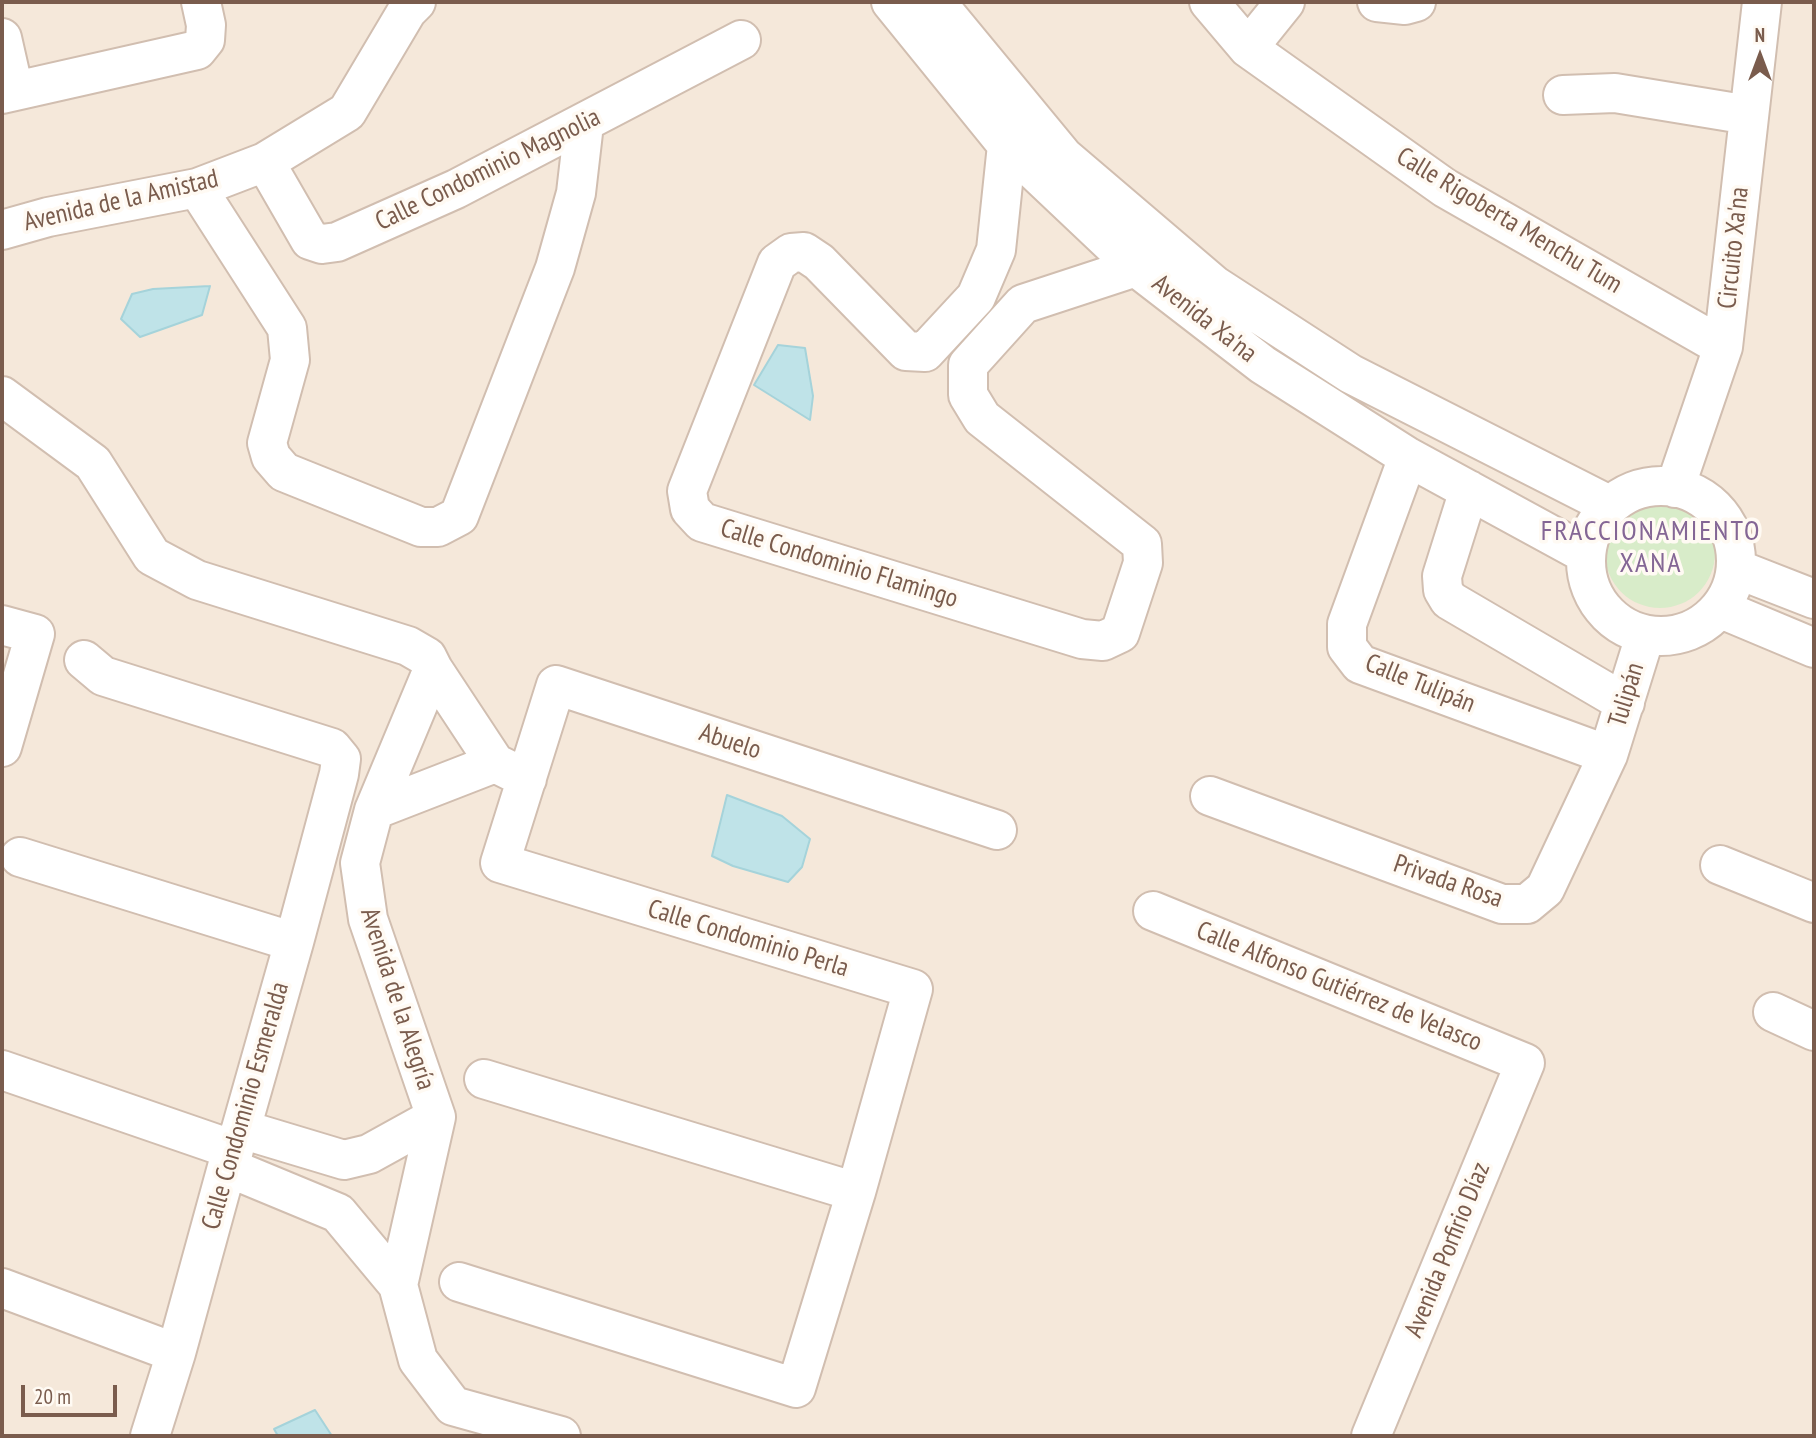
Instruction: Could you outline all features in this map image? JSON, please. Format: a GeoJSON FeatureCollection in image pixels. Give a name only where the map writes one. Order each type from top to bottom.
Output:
{"type":"FeatureCollection","features":[{"type":"Feature","properties":{"kind":"street"},"geometry":{"type":"LineString","coordinates":[[2,38],[8,92],[197,50],[205,40],[206,25],[201,2]]}},
{"type":"Feature","properties":{"kind":"street","name":"Avenida de la Amistad"},"geometry":{"type":"LineString","coordinates":[[2,230],[48,217],[197,188],[265,162],[347,111],[407,11],[416,2]]}},
{"type":"Feature","properties":{"kind":"street","name":"Avenida Xa'na"},"geometry":{"type":"LineString","coordinates":[[891,2],[1007,145],[1136,267],[1263,365],[1408,457],[1584,553]]}},
{"type":"Feature","properties":{"kind":"street","name":"Avenida Xa'na"},"geometry":{"type":"LineString","coordinates":[[936,2],[1064,157],[1213,285],[1351,373],[1609,505]]}},
{"type":"Feature","properties":{"kind":"street","name":"Calle Rigoberta Menchu Tum"},"geometry":{"type":"LineString","coordinates":[[1209,2],[1248,48],[1446,188],[1723,347]]}},
{"type":"Feature","properties":{"kind":"street"},"geometry":{"type":"LineString","coordinates":[[1248,48],[1285,2]]}},
{"type":"Feature","properties":{"kind":"street"},"geometry":{"type":"LineString","coordinates":[[1377,2],[1405,5],[1416,2]]}},
{"type":"Feature","properties":{"kind":"street","name":"Circuito Xa'na"},"geometry":{"type":"LineString","coordinates":[[1675,488],[1723,347],[1762,2]]}},
{"type":"Feature","properties":{"kind":"street","name":"Calle Condominio Magnolia"},"geometry":{"type":"LineString","coordinates":[[265,162],[310,240],[322,244],[337,242],[456,189],[741,40]]}},
{"type":"Feature","properties":{"kind":"street"},"geometry":{"type":"LineString","coordinates":[[1563,95],[1615,93],[1749,115]]}},
{"type":"Feature","properties":{"kind":"street"},"geometry":{"type":"LineString","coordinates":[[197,188],[287,328],[290,360],[267,443],[271,457],[284,472],[421,527],[439,527],[458,516],[555,268],[576,193],[584,124]]}},
{"type":"Feature","properties":{"kind":"street"},"geometry":{"type":"LineString","coordinates":[[1007,145],[996,250],[976,298],[964,311],[992,339],[1023,304],[1136,267]]}},
{"type":"Feature","properties":{"kind":"street"},"geometry":{"type":"LineString","coordinates":[[2,201],[48,217]]}},
{"type":"Feature","properties":{"kind":"street","name":"Calle Condominio Flamingo"},"geometry":{"type":"LineString","coordinates":[[964,311],[925,352],[906,351],[819,262],[804,252],[791,253],[777,263],[687,491],[691,509],[702,522],[1082,639],[1103,641],[1120,634],[1143,563],[1142,544],[982,418],[968,395],[968,365],[992,339]]}},
{"type":"Feature","properties":{"kind":"street"},"geometry":{"type":"LineString","coordinates":[[2,396],[93,463],[152,556],[197,580],[408,646],[427,657],[433,669],[511,771],[374,810]]}},
{"type":"Feature","properties":{"kind":"street","name":"Calle Tulipán"},"geometry":{"type":"LineString","coordinates":[[1408,457],[1347,624],[1347,647],[1360,664],[1608,755]]}},
{"type":"Feature","properties":{"kind":"street"},"geometry":{"type":"LineString","coordinates":[[1638,488],[1675,488],[1708,500],[1732,531],[1737,569],[1733,586],[1721,609],[1704,624],[1676,636],[1645,636],[1612,620],[1590,590],[1584,553],[1592,527],[1609,505],[1638,488]]}},
{"type":"Feature","properties":{"kind":"street"},"geometry":{"type":"LineString","coordinates":[[1469,490],[1442,576],[1443,590],[1450,600],[1625,703]]}},
{"type":"Feature","properties":{"kind":"street"},"geometry":{"type":"LineString","coordinates":[[1737,569],[1814,599]]}},
{"type":"Feature","properties":{"kind":"street"},"geometry":{"type":"LineString","coordinates":[[1721,609],[1814,648]]}},
{"type":"Feature","properties":{"kind":"street"},"geometry":{"type":"LineString","coordinates":[[2,747],[18,630]]}},
{"type":"Feature","properties":{"kind":"street","name":"Tulipán"},"geometry":{"type":"LineString","coordinates":[[1608,755],[1645,636]]}},
{"type":"Feature","properties":{"kind":"street","name":"Calle Condominio Esmeralda"},"geometry":{"type":"LineString","coordinates":[[84,660],[103,676],[332,748],[341,759],[294,942],[150,1436]]}},
{"type":"Feature","properties":{"kind":"street","name":"Avenida de la Alegría"},"geometry":{"type":"LineString","coordinates":[[433,669],[374,810],[360,863],[368,919],[436,1117],[398,1285],[418,1360],[453,1406],[562,1436]]}},
{"type":"Feature","properties":{"kind":"street","name":"Abuelo"},"geometry":{"type":"LineString","coordinates":[[511,771],[556,685],[997,830]]}},
{"type":"Feature","properties":{"kind":"street","name":"Privada Rosa"},"geometry":{"type":"LineString","coordinates":[[1209,796],[1502,904],[1527,904],[1545,889],[1608,755]]}},
{"type":"Feature","properties":{"kind":"street","name":"Calle Condominio Perla"},"geometry":{"type":"LineString","coordinates":[[458,1282],[796,1388],[856,1192],[913,989],[500,863],[511,771]]}},
{"type":"Feature","properties":{"kind":"street"},"geometry":{"type":"LineString","coordinates":[[20,857],[294,942]]}},
{"type":"Feature","properties":{"kind":"street"},"geometry":{"type":"LineString","coordinates":[[1720,865],[1814,903]]}},
{"type":"Feature","properties":{"kind":"street","name":"Calle Alfonso Gutiérrez de Velasco"},"geometry":{"type":"LineString","coordinates":[[1153,911],[1525,1063]]}},
{"type":"Feature","properties":{"kind":"street"},"geometry":{"type":"LineString","coordinates":[[1773,1012],[1814,1031]]}},
{"type":"Feature","properties":{"kind":"street","name":"Avenida Porfirio Díaz"},"geometry":{"type":"LineString","coordinates":[[1371,1436],[1525,1063]]}},
{"type":"Feature","properties":{"kind":"street"},"geometry":{"type":"LineString","coordinates":[[2,1070],[234,1149],[338,1213],[398,1285]]}},
{"type":"Feature","properties":{"kind":"street"},"geometry":{"type":"LineString","coordinates":[[484,1079],[856,1192]]}},
{"type":"Feature","properties":{"kind":"street"},"geometry":{"type":"LineString","coordinates":[[234,1149],[344,1160],[369,1154],[436,1117]]}},
{"type":"Feature","properties":{"kind":"street"},"geometry":{"type":"LineString","coordinates":[[2,1288],[176,1353]]}},
{"type":"Feature","properties":{"kind":"shaded area"},"geometry":{"type":"Polygon","coordinates":[[[2,2],[1814,2],[1814,1436],[2,1436],[2,2]]]}},
{"type":"Feature","properties":{"kind":"green space"},"geometry":{"type":"Polygon","coordinates":[[[1660,498],[1681,502],[1699,514],[1711,532],[1715,553],[1711,574],[1699,592],[1681,604],[1660,608],[1639,604],[1621,592],[1609,574],[1605,553],[1609,532],[1621,514],[1639,502],[1660,498]]]}},
{"type":"Feature","properties":{"kind":"water"},"geometry":{"type":"Polygon","coordinates":[[[210,286],[202,315],[140,337],[121,319],[132,294],[153,289],[210,286]]]}},
{"type":"Feature","properties":{"kind":"water"},"geometry":{"type":"Polygon","coordinates":[[[778,345],[805,348],[813,396],[810,420],[754,385],[778,345]]]}},
{"type":"Feature","properties":{"kind":"water"},"geometry":{"type":"Polygon","coordinates":[[[727,795],[782,816],[810,839],[802,867],[788,882],[733,866],[712,856],[727,795]]]}},
{"type":"Feature","properties":{"kind":"water"},"geometry":{"type":"Polygon","coordinates":[[[315,1410],[332,1436],[278,1436],[274,1429],[315,1410]]]}},
{"type":"Feature","properties":{"kind":"district","name":"FRACCIONAMIENTO XANA"},"geometry":{"type":"Point","coordinates":[1651,548]}}]}
